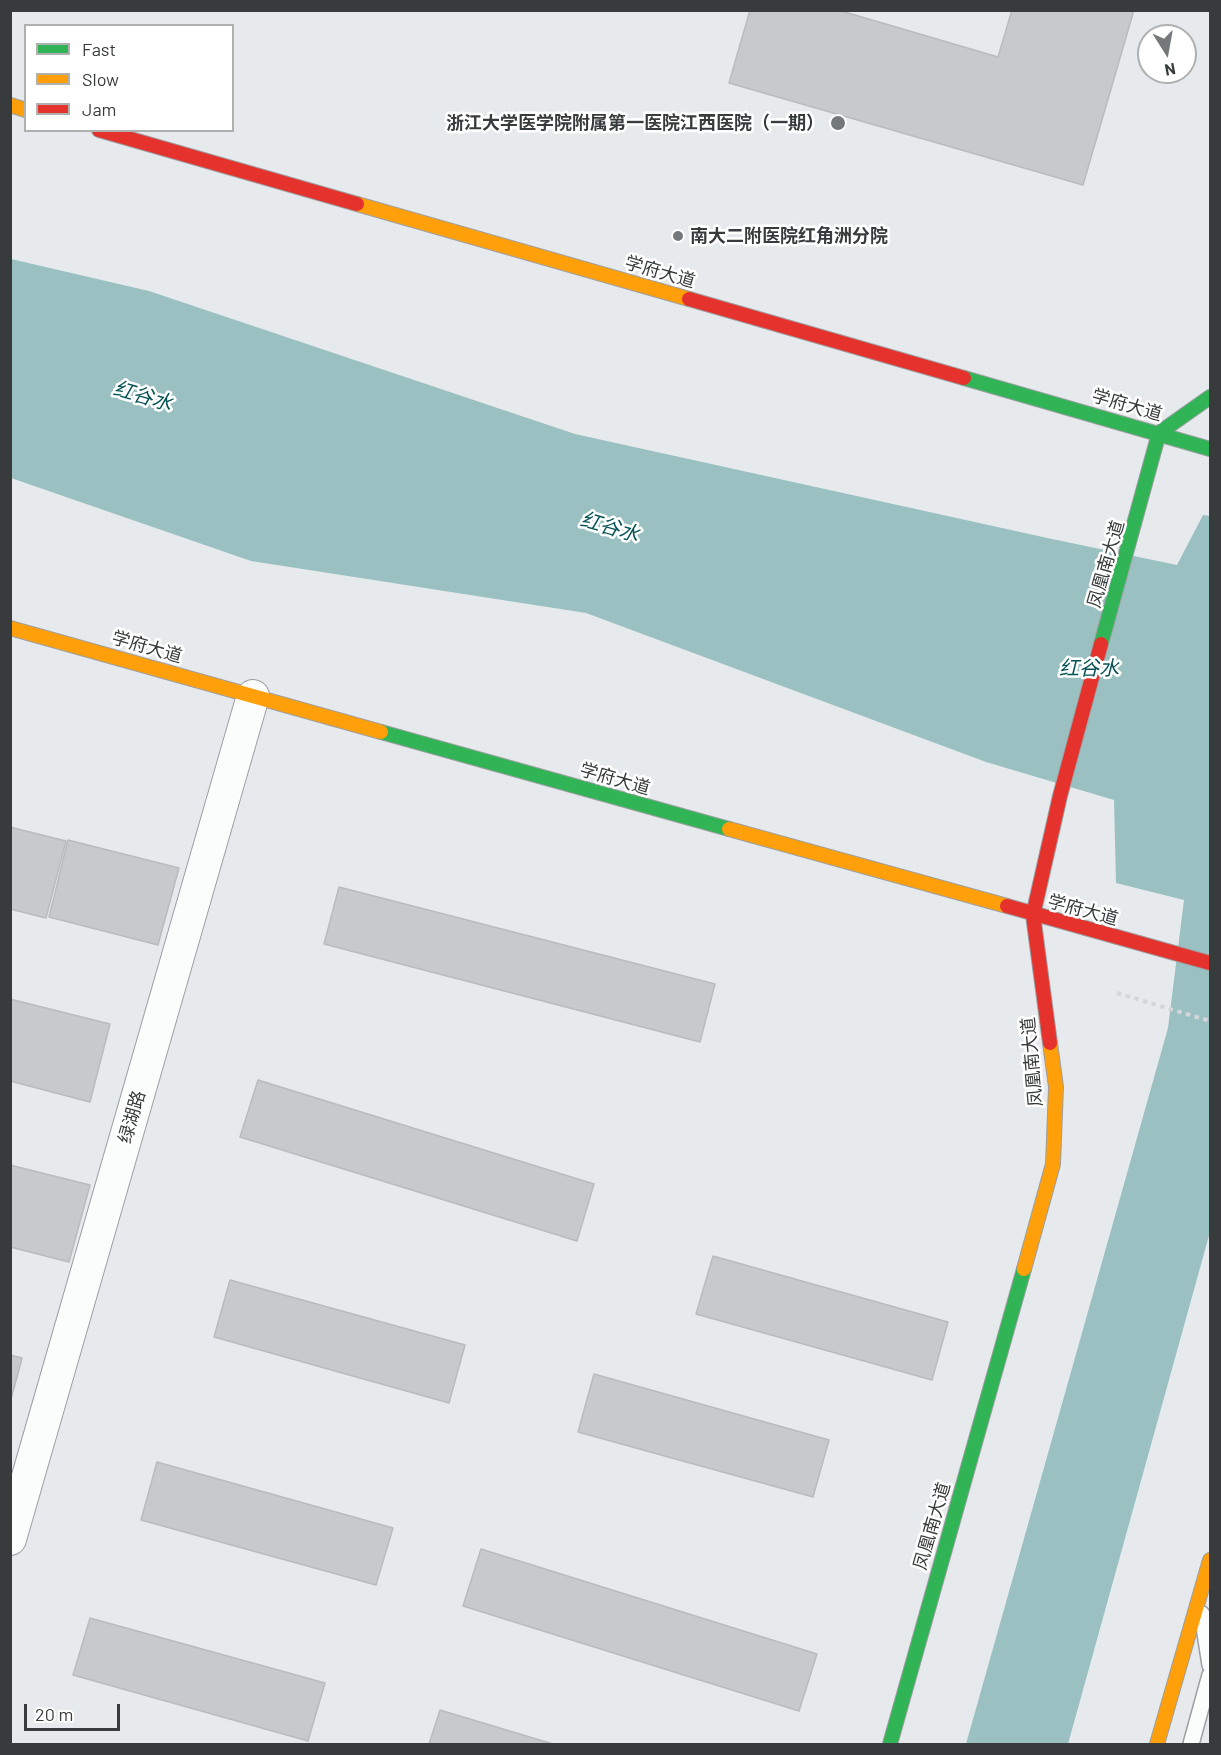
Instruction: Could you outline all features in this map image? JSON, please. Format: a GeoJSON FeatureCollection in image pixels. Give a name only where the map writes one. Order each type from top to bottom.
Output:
{"type":"FeatureCollection","features":[{"type":"Feature","properties":{"kind":"main road","name":"学府大道"},"geometry":{"type":"LineString","coordinates":[[106,132],[1210,449]]}},
{"type":"Feature","properties":{"kind":"main road"},"geometry":{"type":"LineString","coordinates":[[1159,433],[1210,397]]}},
{"type":"Feature","properties":{"kind":"main road","name":"凤凰南大道"},"geometry":{"type":"LineString","coordinates":[[890,1744],[1053,1164],[1056,1087],[1033,915],[1060,796],[1159,433]]}},
{"type":"Feature","properties":{"kind":"main road","name":"学府大道"},"geometry":{"type":"LineString","coordinates":[[10,628],[1210,963]]}},
{"type":"Feature","properties":{"kind":"main road"},"geometry":{"type":"LineString","coordinates":[[1157,1744],[1210,1560]]}},
{"type":"Feature","properties":{"kind":"street","name":"绿湖路"},"geometry":{"type":"LineString","coordinates":[[10,1539],[253,696]]}},
{"type":"Feature","properties":{"kind":"lane"},"geometry":{"type":"LineString","coordinates":[[1200,1597],[1210,1665]]}},
{"type":"Feature","properties":{"kind":"lane"},"geometry":{"type":"LineString","coordinates":[[1191,1744],[1210,1675]]}},
{"type":"Feature","properties":{"kind":"path"},"geometry":{"type":"LineString","coordinates":[[1117,993],[1210,1021]]}},
{"type":"Feature","properties":{"kind":"water","name":"红谷水"},"geometry":{"type":"Polygon","coordinates":[[[11,259],[149,291],[575,434],[1052,539],[1177,565],[1203,515],[1210,516],[1210,1232],[1068,1744],[966,1744],[1168,1028],[1184,900],[1116,883],[1114,800],[986,762],[586,613],[251,561],[11,478],[11,259]]]}},
{"type":"Feature","properties":{"kind":"building"},"geometry":{"type":"Polygon","coordinates":[[[750,10],[838,10],[998,57],[1012,10],[1134,10],[1083,185],[729,83],[750,10]]]}},
{"type":"Feature","properties":{"kind":"building"},"geometry":{"type":"Polygon","coordinates":[[[10,827],[66,841],[46,918],[10,909],[10,827]]]}},
{"type":"Feature","properties":{"kind":"building"},"geometry":{"type":"Polygon","coordinates":[[[68,840],[179,868],[158,945],[49,917],[68,840]]]}},
{"type":"Feature","properties":{"kind":"building"},"geometry":{"type":"Polygon","coordinates":[[[339,887],[715,984],[700,1042],[324,944],[339,887]]]}},
{"type":"Feature","properties":{"kind":"building"},"geometry":{"type":"Polygon","coordinates":[[[10,999],[110,1024],[90,1102],[10,1081],[10,999]]]}},
{"type":"Feature","properties":{"kind":"building"},"geometry":{"type":"Polygon","coordinates":[[[258,1080],[594,1184],[577,1241],[240,1137],[258,1080]]]}},
{"type":"Feature","properties":{"kind":"building"},"geometry":{"type":"Polygon","coordinates":[[[10,1165],[90,1185],[69,1262],[10,1247],[10,1165]]]}},
{"type":"Feature","properties":{"kind":"building"},"geometry":{"type":"Polygon","coordinates":[[[713,1256],[948,1322],[932,1380],[696,1314],[713,1256]]]}},
{"type":"Feature","properties":{"kind":"building"},"geometry":{"type":"Polygon","coordinates":[[[230,1280],[465,1345],[449,1403],[214,1337],[230,1280]]]}},
{"type":"Feature","properties":{"kind":"building"},"geometry":{"type":"Polygon","coordinates":[[[10,1355],[22,1358],[10,1403],[10,1355]]]}},
{"type":"Feature","properties":{"kind":"building"},"geometry":{"type":"Polygon","coordinates":[[[594,1374],[829,1440],[813,1497],[578,1432],[594,1374]]]}},
{"type":"Feature","properties":{"kind":"building"},"geometry":{"type":"Polygon","coordinates":[[[157,1462],[393,1528],[376,1585],[141,1520],[157,1462]]]}},
{"type":"Feature","properties":{"kind":"building"},"geometry":{"type":"Polygon","coordinates":[[[481,1549],[817,1654],[799,1711],[463,1606],[481,1549]]]}},
{"type":"Feature","properties":{"kind":"building"},"geometry":{"type":"Polygon","coordinates":[[[90,1618],[325,1683],[308,1741],[73,1675],[90,1618]]]}},
{"type":"Feature","properties":{"kind":"building"},"geometry":{"type":"Polygon","coordinates":[[[440,1710],[553,1744],[429,1744],[440,1710]]]}},
{"type":"Feature","properties":{"kind":"traffic: fast"},"geometry":{"type":"LineString","coordinates":[[964,378],[1210,449]]}},
{"type":"Feature","properties":{"kind":"traffic: fast"},"geometry":{"type":"LineString","coordinates":[[1101,644],[1159,433],[1210,397]]}},
{"type":"Feature","properties":{"kind":"traffic: fast"},"geometry":{"type":"LineString","coordinates":[[381,732],[729,829]]}},
{"type":"Feature","properties":{"kind":"traffic: fast"},"geometry":{"type":"LineString","coordinates":[[890,1744],[1024,1269]]}},
{"type":"Feature","properties":{"kind":"traffic: slow"},"geometry":{"type":"LineString","coordinates":[[10,105],[24,109]]}},
{"type":"Feature","properties":{"kind":"traffic: slow"},"geometry":{"type":"LineString","coordinates":[[357,204],[689,299]]}},
{"type":"Feature","properties":{"kind":"traffic: slow"},"geometry":{"type":"LineString","coordinates":[[10,628],[381,732]]}},
{"type":"Feature","properties":{"kind":"traffic: slow"},"geometry":{"type":"LineString","coordinates":[[729,829],[1007,906]]}},
{"type":"Feature","properties":{"kind":"traffic: slow"},"geometry":{"type":"LineString","coordinates":[[1024,1269],[1053,1164],[1056,1087],[1050,1043]]}},
{"type":"Feature","properties":{"kind":"traffic: slow"},"geometry":{"type":"LineString","coordinates":[[1157,1744],[1210,1560]]}},
{"type":"Feature","properties":{"kind":"traffic: jam"},"geometry":{"type":"LineString","coordinates":[[106,132],[357,204]]}},
{"type":"Feature","properties":{"kind":"traffic: jam"},"geometry":{"type":"LineString","coordinates":[[689,299],[964,378]]}},
{"type":"Feature","properties":{"kind":"traffic: jam"},"geometry":{"type":"LineString","coordinates":[[1050,1043],[1033,915],[1060,796],[1101,644]]}},
{"type":"Feature","properties":{"kind":"traffic: jam"},"geometry":{"type":"LineString","coordinates":[[1007,906],[1210,963]]}},
{"type":"Feature","properties":{"kind":"place","name":"浙江大学医学院附属第一医院江西医院（一期）"},"geometry":{"type":"Point","coordinates":[838,123]}},
{"type":"Feature","properties":{"kind":"place","name":"南大二附医院红角洲分院"},"geometry":{"type":"Point","coordinates":[678,236]}}]}
